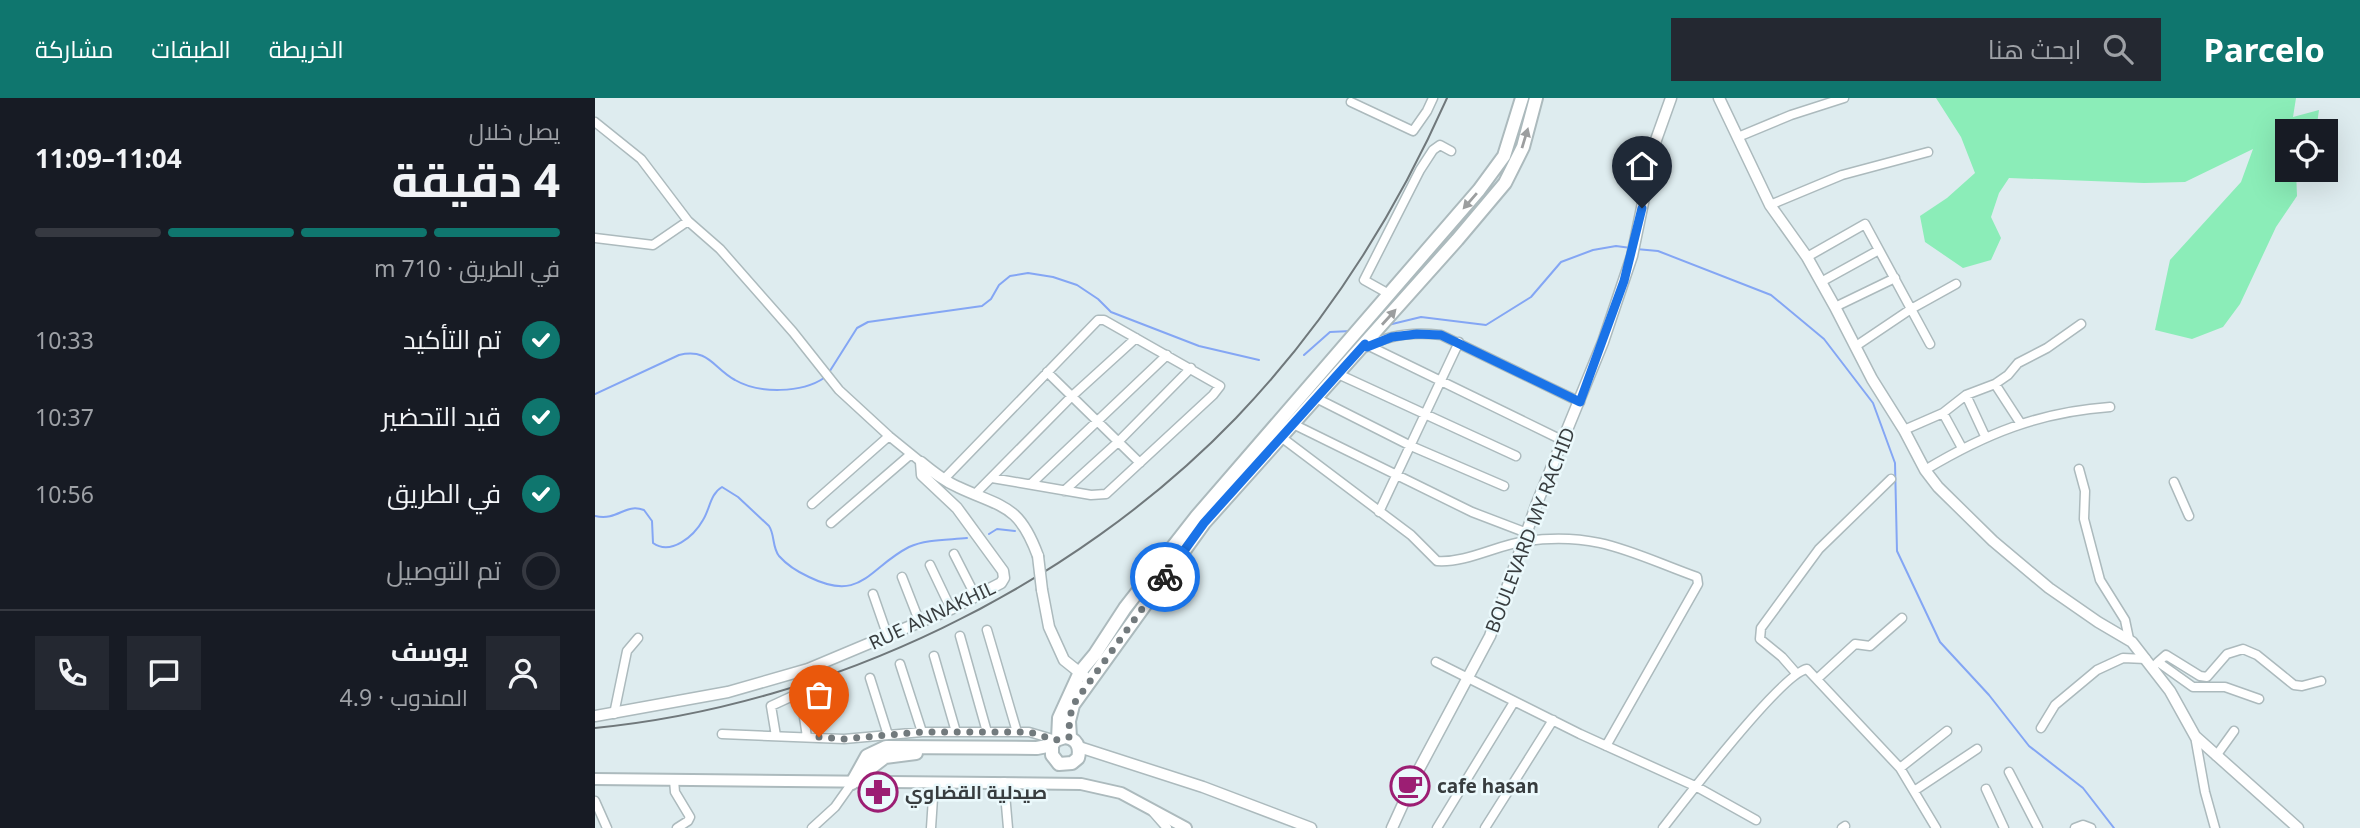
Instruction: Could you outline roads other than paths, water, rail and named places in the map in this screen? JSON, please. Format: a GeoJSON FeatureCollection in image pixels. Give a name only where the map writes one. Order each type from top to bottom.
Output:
{"type":"FeatureCollection","features":[{"type":"Feature","properties":{"kind":"main road"},"geometry":{"type":"LineString","coordinates":[[852,783],[867,756],[886,747],[1064,746],[1073,705],[1085,676],[1095,654],[1125,608],[1198,516],[1479,190],[1504,156],[1522,98]]}},
{"type":"Feature","properties":{"kind":"main road"},"geometry":{"type":"LineString","coordinates":[[1085,676],[1204,523],[1366,346],[1505,183],[1523,147],[1536,98]]}},
{"type":"Feature","properties":{"kind":"main road"},"geometry":{"type":"LineString","coordinates":[[595,779],[1081,784],[1112,790],[1186,828]]}},
{"type":"Feature","properties":{"kind":"street"},"geometry":{"type":"LineString","coordinates":[[1350,102],[1413,131],[1433,98]]}},
{"type":"Feature","properties":{"kind":"street","name":"BOULEVARD MY RACHID"},"geometry":{"type":"LineString","coordinates":[[1392,828],[1418,771],[1469,680],[1490,636],[1580,402],[1632,256],[1656,140],[1671,98]]}},
{"type":"Feature","properties":{"kind":"street"},"geometry":{"type":"LineString","coordinates":[[1719,98],[1770,205],[1807,257],[1871,379],[1938,487],[2049,588],[2133,644],[2152,663],[2195,736],[2298,828]]}},
{"type":"Feature","properties":{"kind":"street"},"geometry":{"type":"LineString","coordinates":[[1738,137],[1791,115],[1844,98]]}},
{"type":"Feature","properties":{"kind":"street"},"geometry":{"type":"LineString","coordinates":[[595,121],[641,159],[688,221],[720,249],[833,382],[889,436],[944,479],[995,501],[1017,517],[1029,534],[1038,556],[1049,627],[1064,660],[1085,676]]}},
{"type":"Feature","properties":{"kind":"street"},"geometry":{"type":"LineString","coordinates":[[1389,294],[1364,281],[1428,158],[1440,145],[1451,150]]}},
{"type":"Feature","properties":{"kind":"street"},"geometry":{"type":"LineString","coordinates":[[1770,205],[1842,175],[1929,152]]}},
{"type":"Feature","properties":{"kind":"street"},"geometry":{"type":"LineString","coordinates":[[595,238],[653,245],[688,221]]}},
{"type":"Feature","properties":{"kind":"street"},"geometry":{"type":"LineString","coordinates":[[1807,257],[1864,223],[1930,344]]}},
{"type":"Feature","properties":{"kind":"street"},"geometry":{"type":"LineString","coordinates":[[1821,282],[1879,250]]}},
{"type":"Feature","properties":{"kind":"street"},"geometry":{"type":"LineString","coordinates":[[1835,307],[1895,278]]}},
{"type":"Feature","properties":{"kind":"street"},"geometry":{"type":"LineString","coordinates":[[1856,346],[1911,309],[1956,284]]}},
{"type":"Feature","properties":{"kind":"street"},"geometry":{"type":"LineString","coordinates":[[944,479],[1098,320],[1104,320],[1219,384],[1219,388],[1107,494],[1091,495],[992,478]]}},
{"type":"Feature","properties":{"kind":"street"},"geometry":{"type":"LineString","coordinates":[[1904,430],[1944,413],[1966,395],[1995,384],[2008,375],[2018,363],[2047,348],[2081,324]]}},
{"type":"Feature","properties":{"kind":"street"},"geometry":{"type":"LineString","coordinates":[[1366,346],[1384,339],[1417,334],[1441,335],[1580,402]]}},
{"type":"Feature","properties":{"kind":"street"},"geometry":{"type":"LineString","coordinates":[[975,494],[1071,397],[1136,338]]}},
{"type":"Feature","properties":{"kind":"street"},"geometry":{"type":"LineString","coordinates":[[1379,512],[1459,342]]}},
{"type":"Feature","properties":{"kind":"street"},"geometry":{"type":"LineString","coordinates":[[1366,346],[1564,441]]}},
{"type":"Feature","properties":{"kind":"street"},"geometry":{"type":"LineString","coordinates":[[1031,484],[1167,355]]}},
{"type":"Feature","properties":{"kind":"street"},"geometry":{"type":"LineString","coordinates":[[1064,491],[1118,442],[1191,368]]}},
{"type":"Feature","properties":{"kind":"street"},"geometry":{"type":"LineString","coordinates":[[1047,372],[1140,463]]}},
{"type":"Feature","properties":{"kind":"street"},"geometry":{"type":"LineString","coordinates":[[1338,374],[1516,456]]}},
{"type":"Feature","properties":{"kind":"street"},"geometry":{"type":"LineString","coordinates":[[1995,384],[2021,424]]}},
{"type":"Feature","properties":{"kind":"street"},"geometry":{"type":"LineString","coordinates":[[1966,395],[1985,436]]}},
{"type":"Feature","properties":{"kind":"street"},"geometry":{"type":"LineString","coordinates":[[1316,398],[1411,446],[1504,486]]}},
{"type":"Feature","properties":{"kind":"street"},"geometry":{"type":"LineString","coordinates":[[1925,470],[1985,436],[2064,412],[2110,407]]}},
{"type":"Feature","properties":{"kind":"street"},"geometry":{"type":"LineString","coordinates":[[1944,413],[1962,448]]}},
{"type":"Feature","properties":{"kind":"street"},"geometry":{"type":"LineString","coordinates":[[1293,424],[1526,537]]}},
{"type":"Feature","properties":{"kind":"street"},"geometry":{"type":"LineString","coordinates":[[812,504],[889,436]]}},
{"type":"Feature","properties":{"kind":"street"},"geometry":{"type":"LineString","coordinates":[[1281,437],[1411,535],[1439,561],[1526,537],[1578,539],[1602,541],[1661,562],[1698,579],[1606,746]]}},
{"type":"Feature","properties":{"kind":"street"},"geometry":{"type":"LineString","coordinates":[[831,523],[911,454]]}},
{"type":"Feature","properties":{"kind":"street","name":"RUE ANNAKHIL"},"geometry":{"type":"LineString","coordinates":[[595,716],[728,692],[789,675],[888,637],[1001,583],[1004,574],[957,508],[922,475],[921,462]]}},
{"type":"Feature","properties":{"kind":"street"},"geometry":{"type":"LineString","coordinates":[[2079,469],[2085,491],[2084,519],[2100,580],[2125,620],[2133,644]]}},
{"type":"Feature","properties":{"kind":"street"},"geometry":{"type":"LineString","coordinates":[[1796,673],[1760,639],[1761,628],[1819,550],[1891,479]]}},
{"type":"Feature","properties":{"kind":"street"},"geometry":{"type":"LineString","coordinates":[[2174,482],[2189,516]]}},
{"type":"Feature","properties":{"kind":"street"},"geometry":{"type":"LineString","coordinates":[[954,554],[976,597]]}},
{"type":"Feature","properties":{"kind":"street"},"geometry":{"type":"LineString","coordinates":[[930,565],[951,609]]}},
{"type":"Feature","properties":{"kind":"street"},"geometry":{"type":"LineString","coordinates":[[902,577],[920,623]]}},
{"type":"Feature","properties":{"kind":"street"},"geometry":{"type":"LineString","coordinates":[[873,594],[888,637]]}},
{"type":"Feature","properties":{"kind":"street"},"geometry":{"type":"LineString","coordinates":[[1817,679],[1855,644],[1870,646],[1902,618]]}},
{"type":"Feature","properties":{"kind":"street"},"geometry":{"type":"LineString","coordinates":[[987,630],[1017,732]]}},
{"type":"Feature","properties":{"kind":"street"},"geometry":{"type":"LineString","coordinates":[[960,636],[987,732]]}},
{"type":"Feature","properties":{"kind":"street"},"geometry":{"type":"LineString","coordinates":[[614,714],[627,651],[638,638]]}},
{"type":"Feature","properties":{"kind":"street"},"geometry":{"type":"LineString","coordinates":[[2152,663],[2166,655],[2204,677],[2211,674],[2227,654],[2243,649],[2257,656],[2294,685],[2302,686],[2321,681]]}},
{"type":"Feature","properties":{"kind":"street"},"geometry":{"type":"LineString","coordinates":[[934,656],[956,732]]}},
{"type":"Feature","properties":{"kind":"street"},"geometry":{"type":"LineString","coordinates":[[2041,728],[2055,705],[2097,670],[2123,659],[2152,663],[2193,687],[2225,687],[2259,699]]}},
{"type":"Feature","properties":{"kind":"street"},"geometry":{"type":"LineString","coordinates":[[1436,662],[1606,746],[1697,786],[1756,820]]}},
{"type":"Feature","properties":{"kind":"street"},"geometry":{"type":"LineString","coordinates":[[900,664],[922,732]]}},
{"type":"Feature","properties":{"kind":"street"},"geometry":{"type":"LineString","coordinates":[[1663,828],[1755,714],[1796,673],[1807,669],[1900,768],[1935,828]]}},
{"type":"Feature","properties":{"kind":"street"},"geometry":{"type":"LineString","coordinates":[[870,678],[888,736]]}},
{"type":"Feature","properties":{"kind":"street"},"geometry":{"type":"LineString","coordinates":[[776,736],[771,706],[797,694],[801,697],[807,737]]}},
{"type":"Feature","properties":{"kind":"street"},"geometry":{"type":"LineString","coordinates":[[1437,828],[1514,702]]}},
{"type":"Feature","properties":{"kind":"street"},"geometry":{"type":"LineString","coordinates":[[1485,828],[1553,720]]}},
{"type":"Feature","properties":{"kind":"street"},"geometry":{"type":"LineString","coordinates":[[1900,768],[1947,731]]}},
{"type":"Feature","properties":{"kind":"street"},"geometry":{"type":"LineString","coordinates":[[2216,756],[2234,731]]}},
{"type":"Feature","properties":{"kind":"street"},"geometry":{"type":"LineString","coordinates":[[722,734],[844,739],[922,732],[1029,732],[1064,746],[1203,787],[1311,828]]}},
{"type":"Feature","properties":{"kind":"street"},"geometry":{"type":"LineString","coordinates":[[2195,736],[2205,792],[2215,828]]}},
{"type":"Feature","properties":{"kind":"street"},"geometry":{"type":"LineString","coordinates":[[1914,790],[1977,749]]}},
{"type":"Feature","properties":{"kind":"street"},"geometry":{"type":"LineString","coordinates":[[2010,772],[2038,828]]}},
{"type":"Feature","properties":{"kind":"street"},"geometry":{"type":"LineString","coordinates":[[674,780],[675,792],[690,817],[677,828]]}},
{"type":"Feature","properties":{"kind":"street"},"geometry":{"type":"LineString","coordinates":[[1004,782],[1008,828]]}},
{"type":"Feature","properties":{"kind":"street"},"geometry":{"type":"LineString","coordinates":[[817,826],[852,783]]}},
{"type":"Feature","properties":{"kind":"street"},"geometry":{"type":"LineString","coordinates":[[931,828],[934,783]]}},
{"type":"Feature","properties":{"kind":"street"},"geometry":{"type":"LineString","coordinates":[[1986,789],[2004,828]]}},
{"type":"Feature","properties":{"kind":"street"},"geometry":{"type":"LineString","coordinates":[[595,801],[607,828]]}},
{"type":"Feature","properties":{"kind":"street"},"geometry":{"type":"LineString","coordinates":[[1149,808],[1166,827]]}},
{"type":"Feature","properties":{"kind":"street"},"geometry":{"type":"LineString","coordinates":[[2075,828],[2083,825],[2091,828]]}},
{"type":"Feature","properties":{"kind":"waterway"},"geometry":{"type":"LineString","coordinates":[[1388,325],[1421,317],[1486,325],[1531,297],[1561,262],[1593,250],[1616,246],[1631,248]]}},
{"type":"Feature","properties":{"kind":"waterway"},"geometry":{"type":"LineString","coordinates":[[1636,249],[1658,251],[1771,295],[1824,339],[1873,403],[1895,463],[1897,551],[1940,642],[1989,695],[2029,746],[2083,788],[2114,828]]}},
{"type":"Feature","properties":{"kind":"waterway"},"geometry":{"type":"LineString","coordinates":[[828,374],[857,328],[868,322],[982,306],[1010,276],[1028,273],[1077,285],[1111,312],[1199,346],[1259,360]]}},
{"type":"Feature","properties":{"kind":"waterway"},"geometry":{"type":"LineString","coordinates":[[1304,355],[1330,332],[1351,331]]}},
{"type":"Feature","properties":{"kind":"waterway"},"geometry":{"type":"LineString","coordinates":[[595,394],[679,355],[689,354],[697,354],[710,360],[735,380],[756,388],[793,389],[824,378]]}},
{"type":"Feature","properties":{"kind":"waterway"},"geometry":{"type":"LineString","coordinates":[[595,516],[610,516],[637,508],[644,510],[652,521],[653,543],[674,546],[688,538],[699,526],[713,498],[722,487],[738,497],[769,526],[777,552],[786,562],[809,577],[841,586],[863,580],[895,555],[916,544],[967,538]]}},
{"type":"Feature","properties":{"kind":"waterway"},"geometry":{"type":"LineString","coordinates":[[989,534],[997,529],[1015,531]]}},
{"type":"Feature","properties":{"kind":"railway"},"geometry":{"type":"LineString","coordinates":[[595,728],[683,715],[771,694],[858,665],[942,628],[1023,585],[1100,535],[1171,479],[1236,418],[1299,345],[1328,307],[1381,226],[1427,142],[1447,98]]}},
{"type":"Feature","properties":{"kind":"place","name":"cafe hasan"},"geometry":{"type":"Point","coordinates":[1410,786]}},
{"type":"Feature","properties":{"kind":"place","name":"صيدلية القضاوي"},"geometry":{"type":"Point","coordinates":[878,792]}}]}
